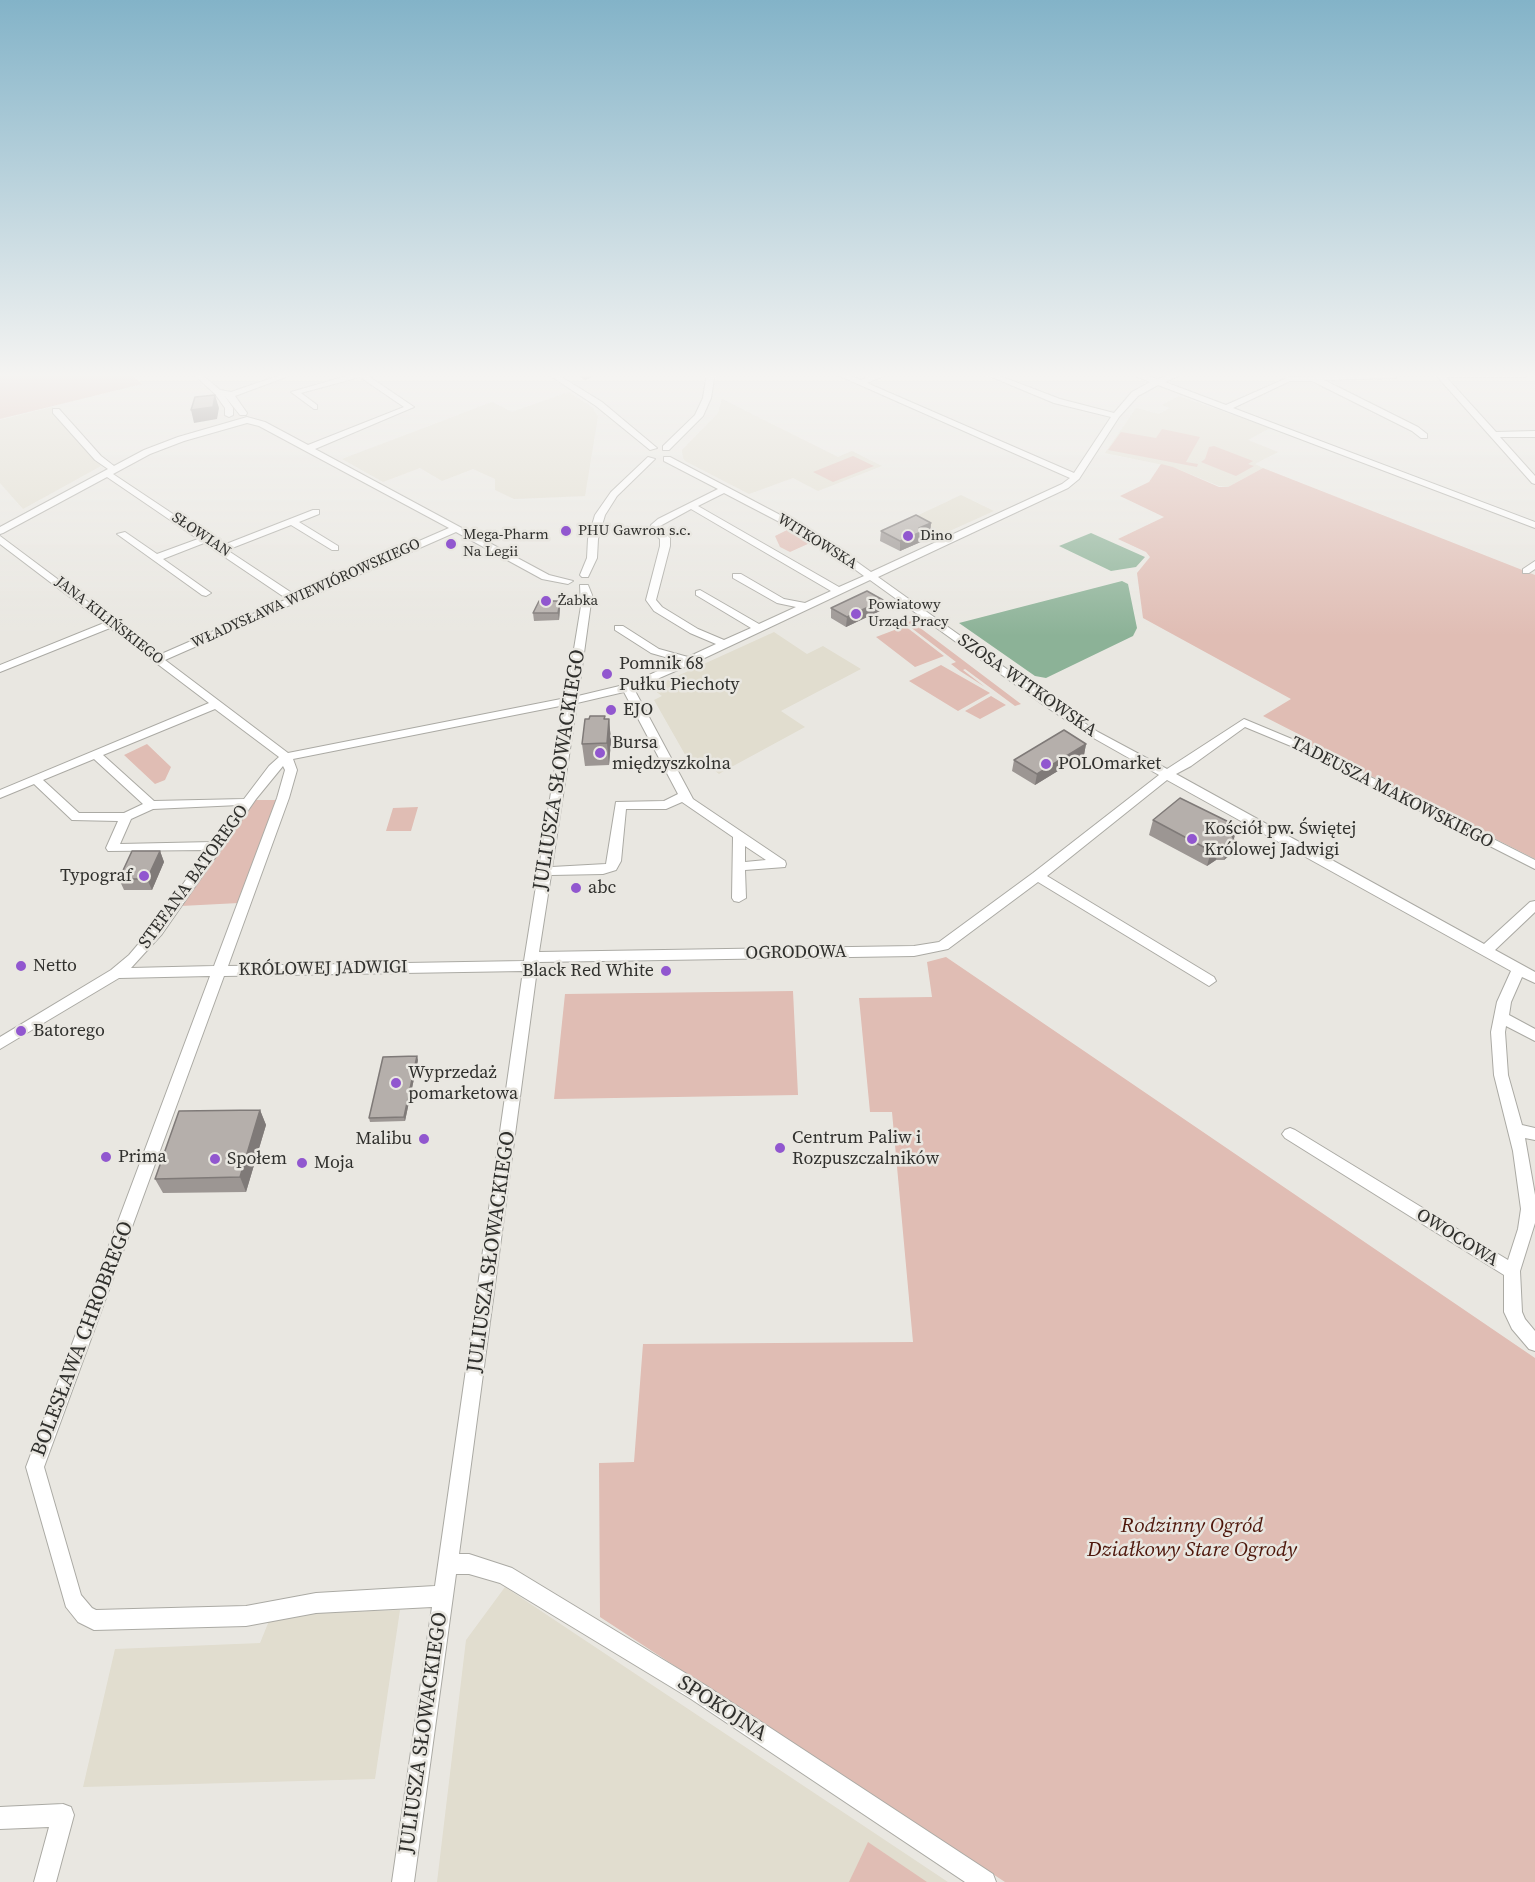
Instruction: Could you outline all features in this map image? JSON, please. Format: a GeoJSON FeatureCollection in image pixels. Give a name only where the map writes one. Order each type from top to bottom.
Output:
{"type":"FeatureCollection","features":[{"type":"Feature","properties":{"kind":"street","name":"SŁOWIAN"},"geometry":{"type":"LineString","coordinates":[[101,461],[110,471],[294,599]]}},
{"type":"Feature","properties":{"kind":"street"},"geometry":{"type":"LineString","coordinates":[[0,531],[130,461]]}},
{"type":"Feature","properties":{"kind":"street"},"geometry":{"type":"LineString","coordinates":[[329,461],[546,577],[568,580],[574,576],[585,575],[600,515],[614,494],[649,461]]}},
{"type":"Feature","properties":{"kind":"street","name":"WITKOWSKA"},"geometry":{"type":"LineString","coordinates":[[678,461],[819,539],[872,576]]}},
{"type":"Feature","properties":{"kind":"street"},"geometry":{"type":"LineString","coordinates":[[1039,461],[1076,477]]}},
{"type":"Feature","properties":{"kind":"street"},"geometry":{"type":"LineString","coordinates":[[286,757],[628,688],[1065,486],[1076,477],[1087,461]]}},
{"type":"Feature","properties":{"kind":"street"},"geometry":{"type":"LineString","coordinates":[[1366,461],[1535,525]]}},
{"type":"Feature","properties":{"kind":"street"},"geometry":{"type":"LineString","coordinates":[[1520,461],[1532,473],[1535,481]]}},
{"type":"Feature","properties":{"kind":"street"},"geometry":{"type":"LineString","coordinates":[[725,489],[661,520],[656,525],[655,529],[665,538],[665,546],[651,600],[658,609],[694,632],[725,644]]}},
{"type":"Feature","properties":{"kind":"street"},"geometry":{"type":"LineString","coordinates":[[692,506],[839,591]]}},
{"type":"Feature","properties":{"kind":"street"},"geometry":{"type":"LineString","coordinates":[[221,549],[316,512]]}},
{"type":"Feature","properties":{"kind":"street"},"geometry":{"type":"LineString","coordinates":[[292,522],[336,549]]}},
{"type":"Feature","properties":{"kind":"street","name":"WŁADYSŁAWA WIEWIÓROWSKIEGO"},"geometry":{"type":"LineString","coordinates":[[158,659],[455,529]]}},
{"type":"Feature","properties":{"kind":"street"},"geometry":{"type":"LineString","coordinates":[[122,534],[206,593]]}},
{"type":"Feature","properties":{"kind":"street","name":"JANA KILIŃSKIEGO"},"geometry":{"type":"LineString","coordinates":[[0,539],[286,757]]}},
{"type":"Feature","properties":{"kind":"street"},"geometry":{"type":"LineString","coordinates":[[156,558],[206,539]]}},
{"type":"Feature","properties":{"kind":"street","name":"JULIUSZA SŁOWACKIEGO"},"geometry":{"type":"LineString","coordinates":[[403,1882],[531,962],[586,606],[587,595],[584,586],[592,581],[585,575]]}},
{"type":"Feature","properties":{"kind":"street"},"geometry":{"type":"LineString","coordinates":[[737,576],[781,601],[806,606]]}},
{"type":"Feature","properties":{"kind":"street","name":"SZOSA WITKOWSKA"},"geometry":{"type":"LineString","coordinates":[[872,576],[1058,711],[1535,978]]}},
{"type":"Feature","properties":{"kind":"street"},"geometry":{"type":"LineString","coordinates":[[568,580],[572,586],[584,586]]}},
{"type":"Feature","properties":{"kind":"street"},"geometry":{"type":"LineString","coordinates":[[700,592],[759,628]]}},
{"type":"Feature","properties":{"kind":"street"},"geometry":{"type":"LineString","coordinates":[[0,669],[111,624]]}},
{"type":"Feature","properties":{"kind":"street"},"geometry":{"type":"LineString","coordinates":[[619,628],[655,651],[690,661]]}},
{"type":"Feature","properties":{"kind":"street"},"geometry":{"type":"LineString","coordinates":[[628,688],[688,801],[780,864],[739,866]]}},
{"type":"Feature","properties":{"kind":"street"},"geometry":{"type":"LineString","coordinates":[[0,794],[217,704]]}},
{"type":"Feature","properties":{"kind":"street","name":"OGRODOWA"},"geometry":{"type":"LineString","coordinates":[[531,962],[927,950],[950,941],[1038,876],[1167,774],[1248,722]]}},
{"type":"Feature","properties":{"kind":"street","name":"TADEUSZA MAKOWSKIEGO"},"geometry":{"type":"LineString","coordinates":[[1248,722],[1307,749],[1535,865]]}},
{"type":"Feature","properties":{"kind":"street"},"geometry":{"type":"LineString","coordinates":[[95,754],[151,805]]}},
{"type":"Feature","properties":{"kind":"street","name":"STEFANA BATOREGO"},"geometry":{"type":"LineString","coordinates":[[0,1044],[116,973],[143,948],[247,803],[273,769],[286,757]]}},
{"type":"Feature","properties":{"kind":"street","name":"BOLESŁAWA CHROBREGO"},"geometry":{"type":"LineString","coordinates":[[286,757],[291,770],[284,795],[35,1467],[73,1600],[85,1615],[94,1620],[246,1616],[316,1604],[442,1596]]}},
{"type":"Feature","properties":{"kind":"street"},"geometry":{"type":"LineString","coordinates":[[35,779],[76,817],[126,817],[151,805],[236,801],[247,803]]}},
{"type":"Feature","properties":{"kind":"street"},"geometry":{"type":"LineString","coordinates":[[545,871],[603,870],[611,867],[615,861],[620,805],[666,805],[684,796]]}},
{"type":"Feature","properties":{"kind":"street"},"geometry":{"type":"LineString","coordinates":[[126,817],[112,848],[216,846]]}},
{"type":"Feature","properties":{"kind":"street"},"geometry":{"type":"LineString","coordinates":[[739,835],[739,898]]}},
{"type":"Feature","properties":{"kind":"street"},"geometry":{"type":"LineString","coordinates":[[1038,876],[1209,981]]}},
{"type":"Feature","properties":{"kind":"street"},"geometry":{"type":"LineString","coordinates":[[1486,950],[1535,905]]}},
{"type":"Feature","properties":{"kind":"street","name":"KRÓLOWEJ JADWIGI"},"geometry":{"type":"LineString","coordinates":[[116,973],[531,962]]}},
{"type":"Feature","properties":{"kind":"street","name":"OWOCOWA"},"geometry":{"type":"LineString","coordinates":[[1290,1134],[1512,1271],[1531,1231],[1527,1188],[1516,1130],[1500,1067],[1498,1032],[1504,1002],[1519,969]]}},
{"type":"Feature","properties":{"kind":"street"},"geometry":{"type":"LineString","coordinates":[[1501,1017],[1535,1036]]}},
{"type":"Feature","properties":{"kind":"street"},"geometry":{"type":"LineString","coordinates":[[1516,1130],[1535,1134]]}},
{"type":"Feature","properties":{"kind":"street"},"geometry":{"type":"LineString","coordinates":[[1512,1271],[1513,1312],[1518,1324],[1535,1343]]}},
{"type":"Feature","properties":{"kind":"street","name":"SPOKOJNA"},"geometry":{"type":"LineString","coordinates":[[447,1564],[469,1564],[505,1575],[698,1692],[986,1882]]}},
{"type":"Feature","properties":{"kind":"street"},"geometry":{"type":"LineString","coordinates":[[0,1818],[63,1815],[45,1882]]}},
{"type":"Feature","properties":{"kind":"shaded area"},"geometry":{"type":"Polygon","coordinates":[[[0,461],[97,461],[101,466],[23,509],[0,483],[0,461]]]}},
{"type":"Feature","properties":{"kind":"shaded area"},"geometry":{"type":"Polygon","coordinates":[[[345,461],[591,461],[585,496],[514,499],[495,490],[495,479],[473,469],[442,481],[420,468],[383,482],[345,461]]]}},
{"type":"Feature","properties":{"kind":"shaded area"},"geometry":{"type":"Polygon","coordinates":[[[685,461],[872,461],[882,466],[818,491],[793,478],[749,494],[685,461]]]}},
{"type":"Feature","properties":{"kind":"shaded area"},"geometry":{"type":"Polygon","coordinates":[[[1143,461],[1261,461],[1255,464],[1263,468],[1228,487],[1219,486],[1173,467],[1143,461]]]}},
{"type":"Feature","properties":{"kind":"shaded area"},"geometry":{"type":"Polygon","coordinates":[[[961,495],[994,511],[943,534],[910,519],[961,495]]]}},
{"type":"Feature","properties":{"kind":"shaded area"},"geometry":{"type":"Polygon","coordinates":[[[1091,533],[1145,557],[1136,567],[1111,571],[1059,546],[1091,533]]]}},
{"type":"Feature","properties":{"kind":"shaded area"},"geometry":{"type":"Polygon","coordinates":[[[1122,581],[1128,584],[1137,628],[1133,636],[1046,678],[1035,676],[959,623],[1122,581]]]}},
{"type":"Feature","properties":{"kind":"shaded area"},"geometry":{"type":"Polygon","coordinates":[[[774,632],[807,654],[823,646],[861,669],[781,711],[805,727],[719,774],[702,761],[687,758],[654,700],[662,696],[651,688],[774,632]]]}},
{"type":"Feature","properties":{"kind":"shaded area"},"geometry":{"type":"Polygon","coordinates":[[[505,1587],[948,1882],[437,1882],[466,1640],[505,1587]]]}},
{"type":"Feature","properties":{"kind":"shaded area"},"geometry":{"type":"Polygon","coordinates":[[[400,1610],[375,1779],[83,1787],[115,1649],[260,1643],[269,1621],[316,1613],[400,1610]]]}},
{"type":"Feature","properties":{"kind":"green space"},"geometry":{"type":"Polygon","coordinates":[[[841,461],[863,461],[874,466],[833,482],[813,472],[841,461]]]}},
{"type":"Feature","properties":{"kind":"green space"},"geometry":{"type":"Polygon","coordinates":[[[1165,461],[1187,461],[1198,464],[1197,467],[1165,461]]]}},
{"type":"Feature","properties":{"kind":"green space"},"geometry":{"type":"Polygon","coordinates":[[[1253,461],[1248,464],[1254,466],[1236,476],[1201,462],[1253,461]]]}},
{"type":"Feature","properties":{"kind":"green space"},"geometry":{"type":"Polygon","coordinates":[[[1161,464],[1219,487],[1228,487],[1263,468],[1535,575],[1535,859],[1308,744],[1312,741],[1263,716],[1291,699],[1143,618],[1137,573],[1150,557],[1146,552],[1118,539],[1164,517],[1120,496],[1149,482],[1161,464]]]}},
{"type":"Feature","properties":{"kind":"green space"},"geometry":{"type":"Polygon","coordinates":[[[787,530],[810,543],[790,552],[780,547],[775,536],[787,530]]]}},
{"type":"Feature","properties":{"kind":"green space"},"geometry":{"type":"Polygon","coordinates":[[[911,621],[1021,704],[1015,706],[965,669],[963,670],[985,687],[960,671],[951,664],[956,662],[905,623],[911,621]]]}},
{"type":"Feature","properties":{"kind":"green space"},"geometry":{"type":"Polygon","coordinates":[[[905,626],[944,656],[915,667],[876,637],[905,626]]]}},
{"type":"Feature","properties":{"kind":"green space"},"geometry":{"type":"Polygon","coordinates":[[[941,665],[990,693],[958,711],[909,681],[941,665]]]}},
{"type":"Feature","properties":{"kind":"green space"},"geometry":{"type":"Polygon","coordinates":[[[991,696],[1006,705],[980,719],[965,711],[991,696]]]}},
{"type":"Feature","properties":{"kind":"green space"},"geometry":{"type":"Polygon","coordinates":[[[147,744],[171,767],[165,780],[155,784],[124,755],[147,744]]]}},
{"type":"Feature","properties":{"kind":"green space"},"geometry":{"type":"Polygon","coordinates":[[[255,800],[276,800],[239,903],[181,906],[255,800]]]}},
{"type":"Feature","properties":{"kind":"green space"},"geometry":{"type":"Polygon","coordinates":[[[418,807],[411,831],[386,831],[393,808],[418,807]]]}},
{"type":"Feature","properties":{"kind":"green space","name":"Rodzinny Ogród Działkowy Stare Ogrody"},"geometry":{"type":"Polygon","coordinates":[[[946,957],[1535,1358],[1535,1882],[1005,1882],[600,1617],[599,1463],[634,1462],[643,1344],[913,1342],[892,1112],[870,1112],[859,998],[932,997],[927,962],[946,957]]]}},
{"type":"Feature","properties":{"kind":"green space"},"geometry":{"type":"Polygon","coordinates":[[[793,991],[798,1095],[554,1099],[565,994],[793,991]]]}},
{"type":"Feature","properties":{"kind":"green space"},"geometry":{"type":"Polygon","coordinates":[[[868,1842],[927,1882],[849,1882],[868,1842]]]}},
{"type":"Feature","properties":{"kind":"building"},"geometry":{"type":"Polygon","coordinates":[[[916,515],[931,523],[919,528],[923,531],[900,541],[881,531],[916,515]]]}},
{"type":"Feature","properties":{"kind":"building"},"geometry":{"type":"Polygon","coordinates":[[[867,591],[883,600],[847,617],[831,608],[867,591]]]}},
{"type":"Feature","properties":{"kind":"building"},"geometry":{"type":"Polygon","coordinates":[[[539,601],[560,601],[558,613],[533,613],[539,601]]]}},
{"type":"Feature","properties":{"kind":"building"},"geometry":{"type":"Polygon","coordinates":[[[590,716],[605,716],[604,719],[609,719],[607,743],[582,744],[585,719],[589,719],[590,716]]]}},
{"type":"Feature","properties":{"kind":"building"},"geometry":{"type":"Polygon","coordinates":[[[1064,730],[1086,744],[1037,774],[1014,760],[1064,730]]]}},
{"type":"Feature","properties":{"kind":"building"},"geometry":{"type":"Polygon","coordinates":[[[1180,798],[1237,826],[1231,834],[1234,840],[1229,845],[1220,845],[1211,851],[1153,820],[1180,798]]]}},
{"type":"Feature","properties":{"kind":"building"},"geometry":{"type":"Polygon","coordinates":[[[132,851],[160,851],[147,879],[119,879],[132,851]]]}},
{"type":"Feature","properties":{"kind":"building","name":"Wyprzedaż pomarketowa"},"geometry":{"type":"Polygon","coordinates":[[[417,1056],[404,1117],[369,1118],[383,1057],[417,1056]]]}},
{"type":"Feature","properties":{"kind":"building","name":"Społem"},"geometry":{"type":"Polygon","coordinates":[[[260,1110],[240,1177],[155,1179],[179,1111],[260,1110]]]}},
{"type":"Feature","properties":{"kind":"place","name":"PHU Gawron s.c."},"geometry":{"type":"Point","coordinates":[566,531]}},
{"type":"Feature","properties":{"kind":"place","name":"Dino"},"geometry":{"type":"Point","coordinates":[908,536]}},
{"type":"Feature","properties":{"kind":"place","name":"Mega-Pharm Na Legii"},"geometry":{"type":"Point","coordinates":[451,544]}},
{"type":"Feature","properties":{"kind":"place","name":"Żabka"},"geometry":{"type":"Point","coordinates":[546,601]}},
{"type":"Feature","properties":{"kind":"place","name":"Powiatowy Urząd Pracy"},"geometry":{"type":"Point","coordinates":[856,614]}},
{"type":"Feature","properties":{"kind":"place","name":"Pomnik 68 Pułku Piechoty"},"geometry":{"type":"Point","coordinates":[607,674]}},
{"type":"Feature","properties":{"kind":"place","name":"EJO"},"geometry":{"type":"Point","coordinates":[611,710]}},
{"type":"Feature","properties":{"kind":"place","name":"Bursa międzyszkolna"},"geometry":{"type":"Point","coordinates":[600,753]}},
{"type":"Feature","properties":{"kind":"place","name":"POLOmarket"},"geometry":{"type":"Point","coordinates":[1046,764]}},
{"type":"Feature","properties":{"kind":"place","name":"Kościół pw. Świętej Królowej Jadwigi"},"geometry":{"type":"Point","coordinates":[1192,839]}},
{"type":"Feature","properties":{"kind":"place","name":"Typograf"},"geometry":{"type":"Point","coordinates":[144,876]}},
{"type":"Feature","properties":{"kind":"place","name":"abc"},"geometry":{"type":"Point","coordinates":[576,888]}},
{"type":"Feature","properties":{"kind":"place","name":"Netto"},"geometry":{"type":"Point","coordinates":[21,966]}},
{"type":"Feature","properties":{"kind":"place","name":"Black Red White"},"geometry":{"type":"Point","coordinates":[666,971]}},
{"type":"Feature","properties":{"kind":"place","name":"Batorego"},"geometry":{"type":"Point","coordinates":[21,1031]}},
{"type":"Feature","properties":{"kind":"place","name":"Wyprzedaż pomarketowa"},"geometry":{"type":"Point","coordinates":[396,1083]}},
{"type":"Feature","properties":{"kind":"place","name":"Malibu"},"geometry":{"type":"Point","coordinates":[424,1139]}},
{"type":"Feature","properties":{"kind":"place","name":"Centrum Paliw i Rozpuszczalników"},"geometry":{"type":"Point","coordinates":[780,1148]}},
{"type":"Feature","properties":{"kind":"place","name":"Prima"},"geometry":{"type":"Point","coordinates":[106,1157]}},
{"type":"Feature","properties":{"kind":"place","name":"Społem"},"geometry":{"type":"Point","coordinates":[215,1159]}},
{"type":"Feature","properties":{"kind":"place","name":"Moja"},"geometry":{"type":"Point","coordinates":[302,1163]}}]}
